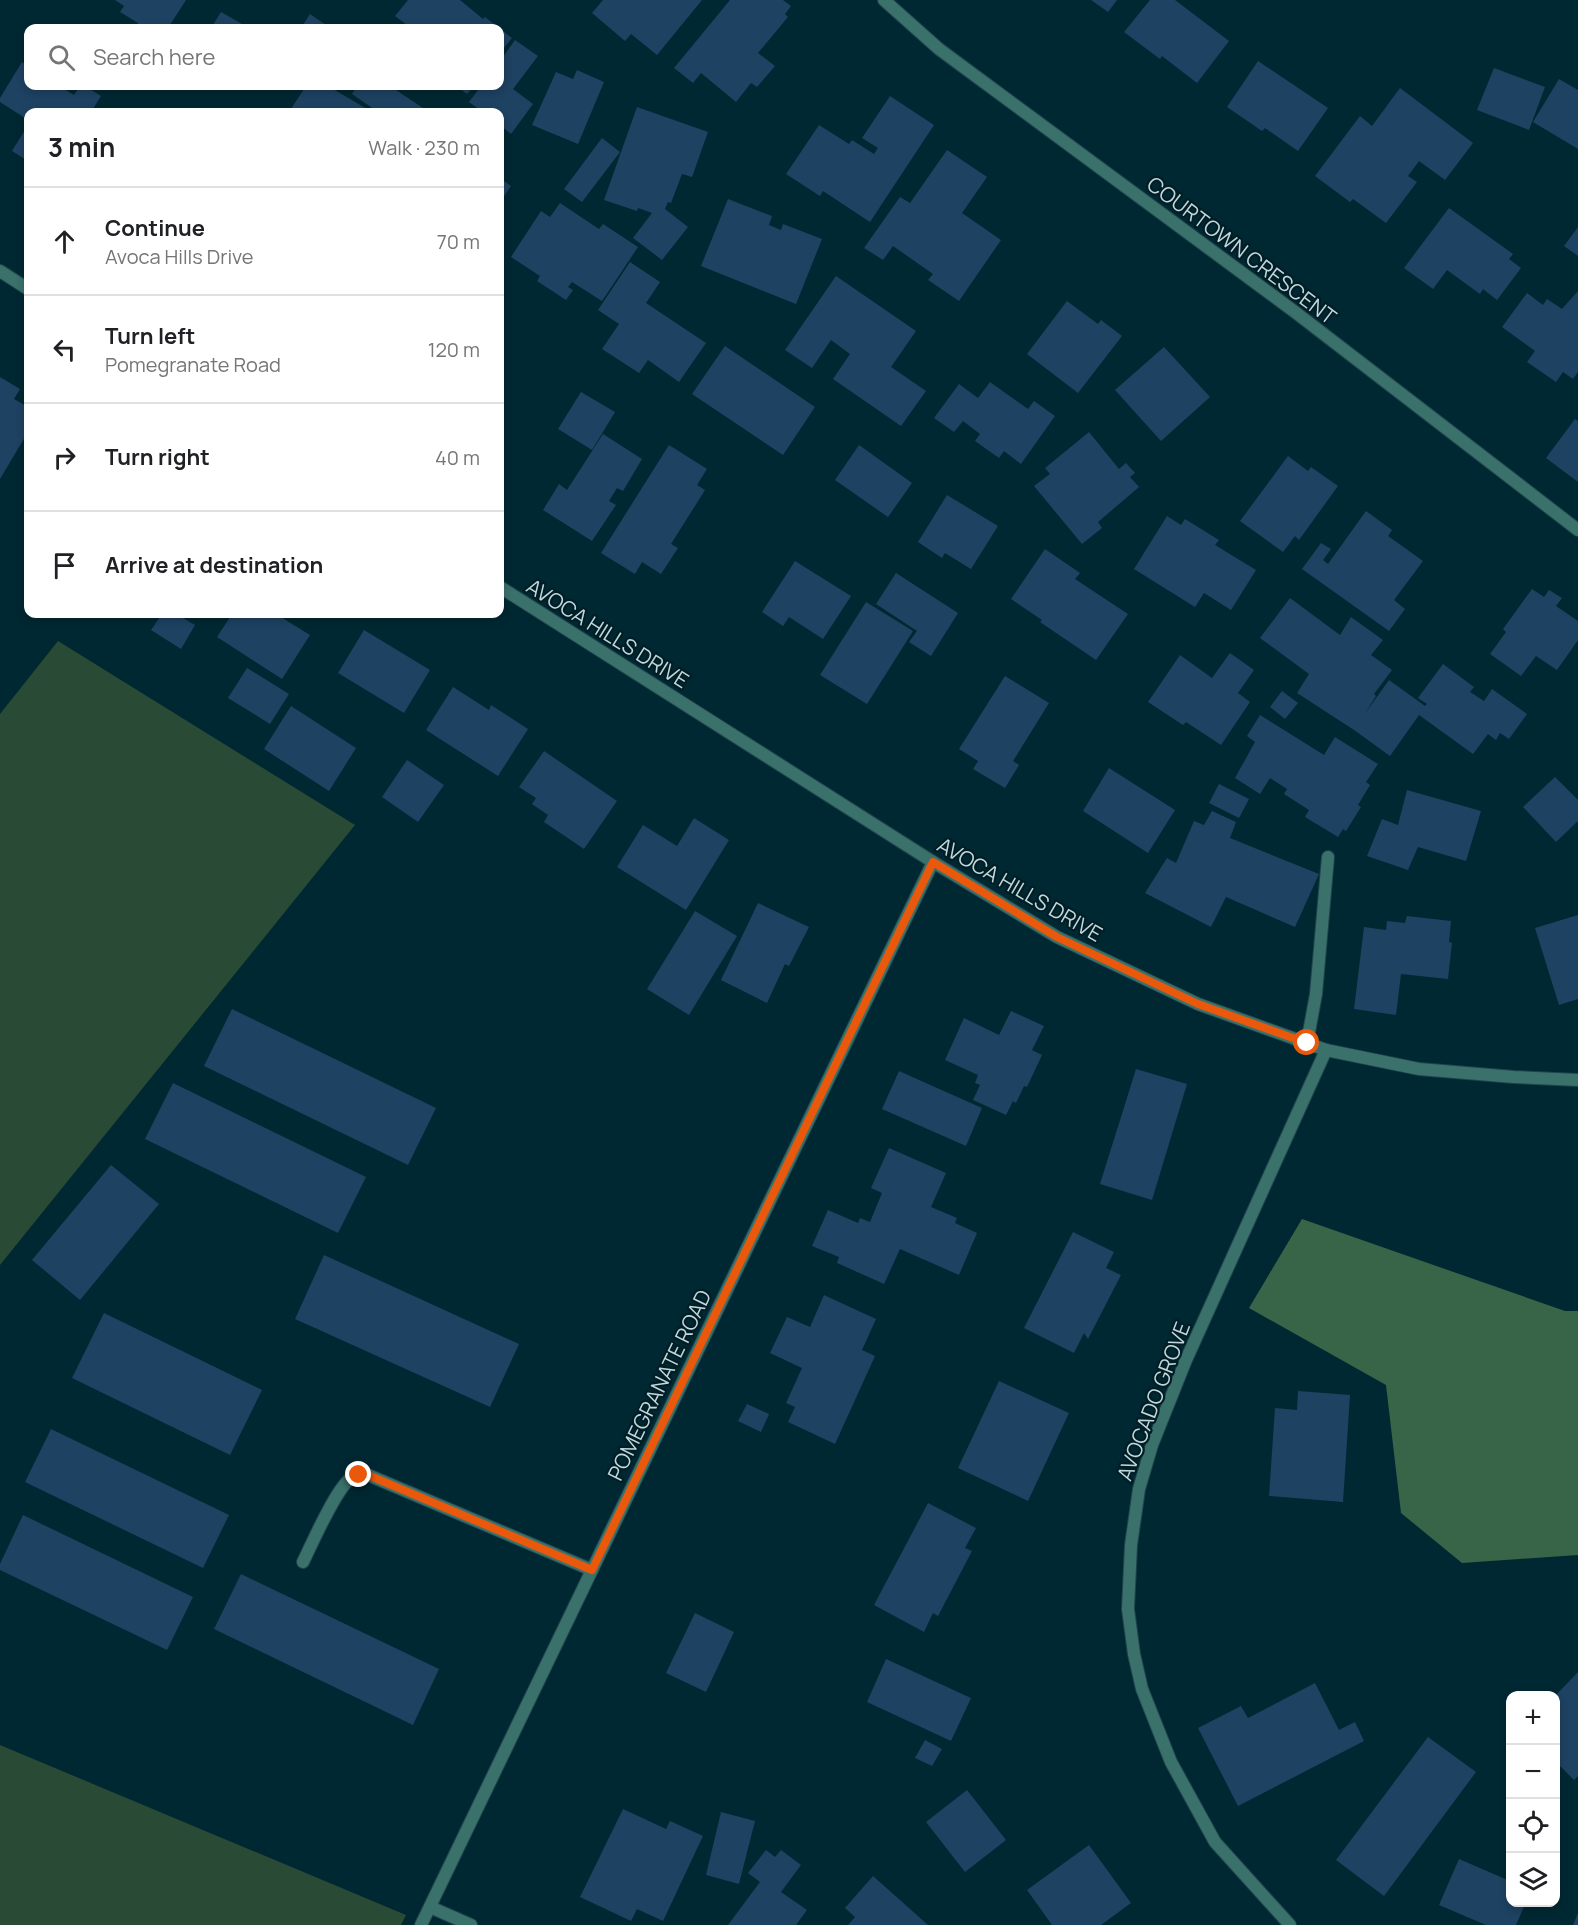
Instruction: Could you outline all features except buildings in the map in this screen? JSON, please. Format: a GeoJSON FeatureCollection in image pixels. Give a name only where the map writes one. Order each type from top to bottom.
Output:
{"type":"FeatureCollection","features":[{"type":"Feature","properties":{"kind":"street","name":"COURTOWN CRESCENT"},"geometry":{"type":"LineString","coordinates":[[884,0],[939,49],[1295,312],[1578,530]]}},
{"type":"Feature","properties":{"kind":"street"},"geometry":{"type":"LineString","coordinates":[[0,271],[24,286]]}},
{"type":"Feature","properties":{"kind":"street","name":"AVOCA HILLS DRIVE"},"geometry":{"type":"LineString","coordinates":[[504,590],[933,862],[1057,937],[1198,1004],[1326,1050],[1419,1069],[1578,1080]]}},
{"type":"Feature","properties":{"kind":"street"},"geometry":{"type":"LineString","coordinates":[[1307,1043],[1316,994],[1328,857]]}},
{"type":"Feature","properties":{"kind":"street","name":"POMEGRANATE ROAD"},"geometry":{"type":"LineString","coordinates":[[421,1925],[933,862]]}},
{"type":"Feature","properties":{"kind":"street","name":"AVOCADO GROVE"},"geometry":{"type":"LineString","coordinates":[[1290,1925],[1215,1842],[1171,1762],[1142,1689],[1134,1654],[1128,1609],[1131,1545],[1139,1489],[1152,1444],[1186,1360],[1326,1050]]}},
{"type":"Feature","properties":{"kind":"street"},"geometry":{"type":"LineString","coordinates":[[303,1562],[340,1489],[352,1476],[368,1475],[592,1570]]}},
{"type":"Feature","properties":{"kind":"street"},"geometry":{"type":"LineString","coordinates":[[430,1907],[471,1925]]}},
{"type":"Feature","properties":{"kind":"green space"},"geometry":{"type":"Polygon","coordinates":[[[58,641],[355,825],[0,1265],[0,714],[58,641]]]}},
{"type":"Feature","properties":{"kind":"green space"},"geometry":{"type":"Polygon","coordinates":[[[1302,1219],[1565,1311],[1578,1311],[1578,1555],[1462,1563],[1401,1513],[1386,1385],[1249,1308],[1302,1219]]]}},
{"type":"Feature","properties":{"kind":"green space"},"geometry":{"type":"Polygon","coordinates":[[[0,1745],[406,1915],[401,1925],[0,1925],[0,1745]]]}},
{"type":"Feature","properties":{"kind":"route"},"geometry":{"type":"LineString","coordinates":[[359,1475],[368,1475],[592,1570],[933,862],[1057,937],[1198,1004],[1307,1043]]}}]}
